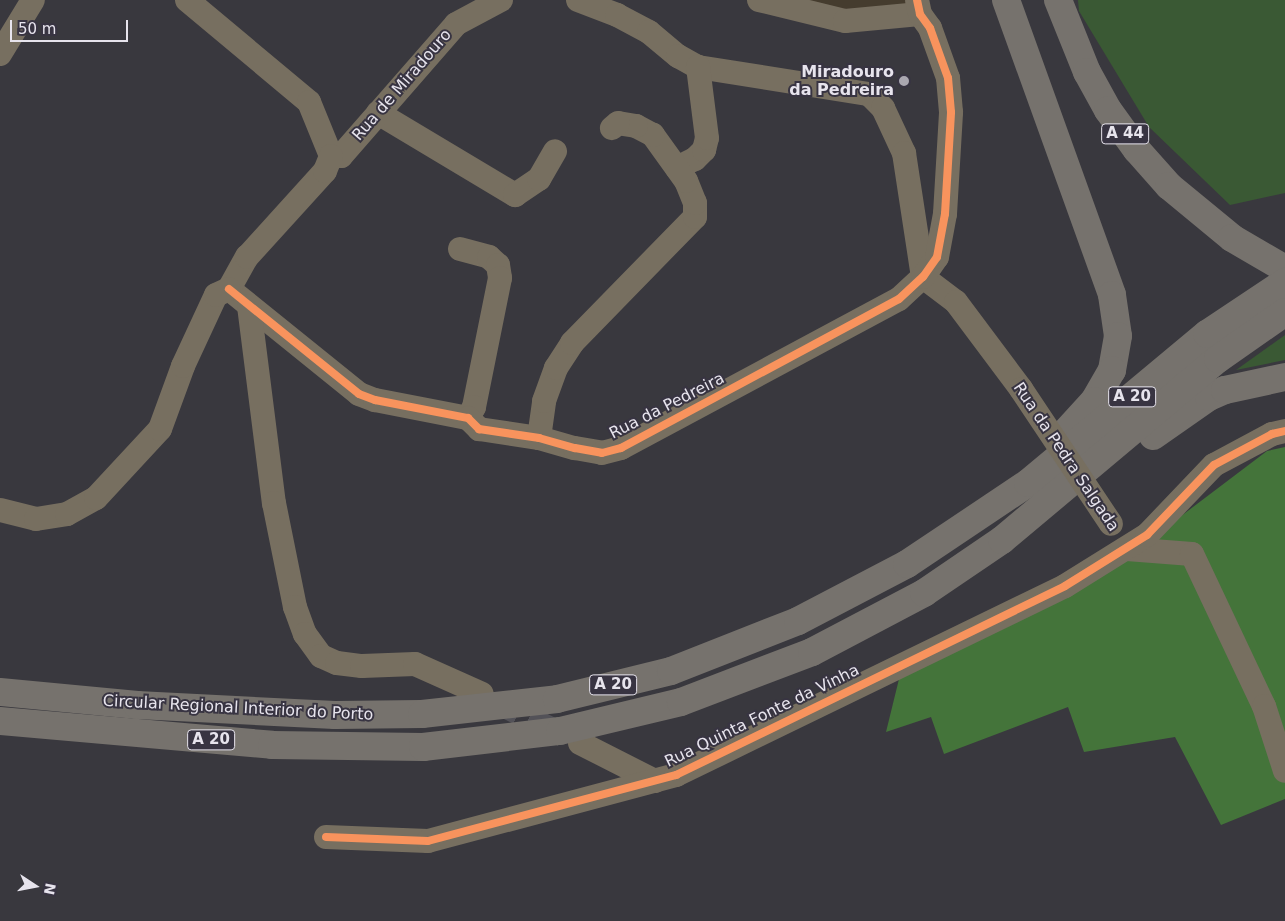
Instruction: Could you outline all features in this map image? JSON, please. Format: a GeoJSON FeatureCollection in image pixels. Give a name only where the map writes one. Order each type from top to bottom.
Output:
{"type":"FeatureCollection","features":[{"type":"Feature","properties":{"kind":"highway"},"geometry":{"type":"LineString","coordinates":[[982,515],[1094,401],[1112,370],[1118,336],[1112,295],[1006,0]]}},
{"type":"Feature","properties":{"kind":"highway","name":"A 44"},"geometry":{"type":"LineString","coordinates":[[1058,0],[1087,72],[1108,110],[1137,150],[1169,186],[1232,238],[1285,269]]}},
{"type":"Feature","properties":{"kind":"highway","name":"Circular Regional Interior do Porto"},"geometry":{"type":"LineString","coordinates":[[0,692],[137,705],[335,716],[422,714],[557,699],[671,670],[798,621],[907,564],[1028,483],[1206,334],[1285,282]]}},
{"type":"Feature","properties":{"kind":"highway","name":"Circular Regional Interior do Porto"},"geometry":{"type":"LineString","coordinates":[[0,720],[272,745],[423,747],[560,731],[680,702],[812,652],[924,593],[1002,540],[1204,370],[1285,312]]}},
{"type":"Feature","properties":{"kind":"highway"},"geometry":{"type":"LineString","coordinates":[[1002,540],[1055,514],[1194,405],[1225,390],[1285,377]]}},
{"type":"Feature","properties":{"kind":"street"},"geometry":{"type":"LineString","coordinates":[[0,54],[33,0]]}},
{"type":"Feature","properties":{"kind":"street"},"geometry":{"type":"LineString","coordinates":[[0,510],[36,519],[67,514],[96,498],[160,429],[183,366],[216,296],[229,289],[247,257],[325,171],[331,156],[309,102],[187,0]]}},
{"type":"Feature","properties":{"kind":"street","name":"Rua de Miradouro"},"geometry":{"type":"LineString","coordinates":[[331,156],[341,156],[456,24],[501,0]]}},
{"type":"Feature","properties":{"kind":"street"},"geometry":{"type":"LineString","coordinates":[[578,0],[617,15],[649,32],[678,56],[698,67],[868,94],[883,108],[904,153],[923,277]]}},
{"type":"Feature","properties":{"kind":"street"},"geometry":{"type":"LineString","coordinates":[[759,0],[846,21],[918,7]]}},
{"type":"Feature","properties":{"kind":"street","name":"Rua da Pedreira"},"geometry":{"type":"LineString","coordinates":[[229,289],[359,394],[375,400],[468,418],[479,429],[539,438],[602,453],[621,448],[899,299],[923,277],[937,257],[945,214],[952,112],[948,78],[930,28],[918,7]]}},
{"type":"Feature","properties":{"kind":"street"},"geometry":{"type":"LineString","coordinates":[[676,168],[695,159],[704,150],[707,138],[698,67]]}},
{"type":"Feature","properties":{"kind":"street"},"geometry":{"type":"LineString","coordinates":[[378,112],[515,195],[540,178],[555,151]]}},
{"type":"Feature","properties":{"kind":"street"},"geometry":{"type":"LineString","coordinates":[[539,438],[544,401],[556,368],[572,343],[695,217],[695,203],[676,168],[653,134],[636,126],[618,124],[612,128]]}},
{"type":"Feature","properties":{"kind":"street"},"geometry":{"type":"LineString","coordinates":[[460,248],[489,257],[498,265],[500,278],[474,407],[468,418]]}},
{"type":"Feature","properties":{"kind":"street","name":"Rua da Pedra Salgada"},"geometry":{"type":"LineString","coordinates":[[923,277],[956,302],[1021,390],[1127,548],[1192,554],[1264,706],[1285,771]]}},
{"type":"Feature","properties":{"kind":"street"},"geometry":{"type":"LineString","coordinates":[[249,306],[274,503],[295,607],[305,634],[321,656],[337,663],[362,666],[415,664],[482,694]]}},
{"type":"Feature","properties":{"kind":"street","name":"Rua Quinta Fonte da Vinha"},"geometry":{"type":"LineString","coordinates":[[326,837],[428,841],[676,775],[1065,586],[1147,535],[1214,465],[1285,431]]}},
{"type":"Feature","properties":{"kind":"street"},"geometry":{"type":"LineString","coordinates":[[580,743],[655,781]]}},
{"type":"Feature","properties":{"kind":"shaded area"},"geometry":{"type":"Polygon","coordinates":[[[774,0],[910,0],[911,4],[853,16],[774,0]]]}},
{"type":"Feature","properties":{"kind":"green space"},"geometry":{"type":"Polygon","coordinates":[[[1078,0],[1285,0],[1285,193],[1230,205],[1149,127],[1079,11],[1078,0]]]}},
{"type":"Feature","properties":{"kind":"green space"},"geometry":{"type":"Polygon","coordinates":[[[1285,335],[1285,360],[1236,370],[1285,335]]]}},
{"type":"Feature","properties":{"kind":"green space"},"geometry":{"type":"Polygon","coordinates":[[[1285,447],[1285,799],[1221,825],[1175,737],[1084,752],[1068,707],[944,754],[931,717],[886,732],[899,679],[1119,563],[1267,451],[1285,447]]]}},
{"type":"Feature","properties":{"kind":"tunnel"},"geometry":{"type":"LineString","coordinates":[[497,702],[563,735]]}},
{"type":"Feature","properties":{"kind":"cycle path"},"geometry":{"type":"LineString","coordinates":[[229,289],[359,394],[375,400],[468,418],[479,429],[539,438],[602,453],[621,448],[899,299],[923,277],[937,257],[945,214],[951,112],[948,78],[930,28],[920,14],[917,0]]}},
{"type":"Feature","properties":{"kind":"cycle path"},"geometry":{"type":"LineString","coordinates":[[326,837],[428,841],[676,775],[1065,586],[1147,535],[1214,465],[1272,434],[1285,431]]}},
{"type":"Feature","properties":{"kind":"place","name":"Miradouro da Pedreira"},"geometry":{"type":"Point","coordinates":[904,81]}}]}
